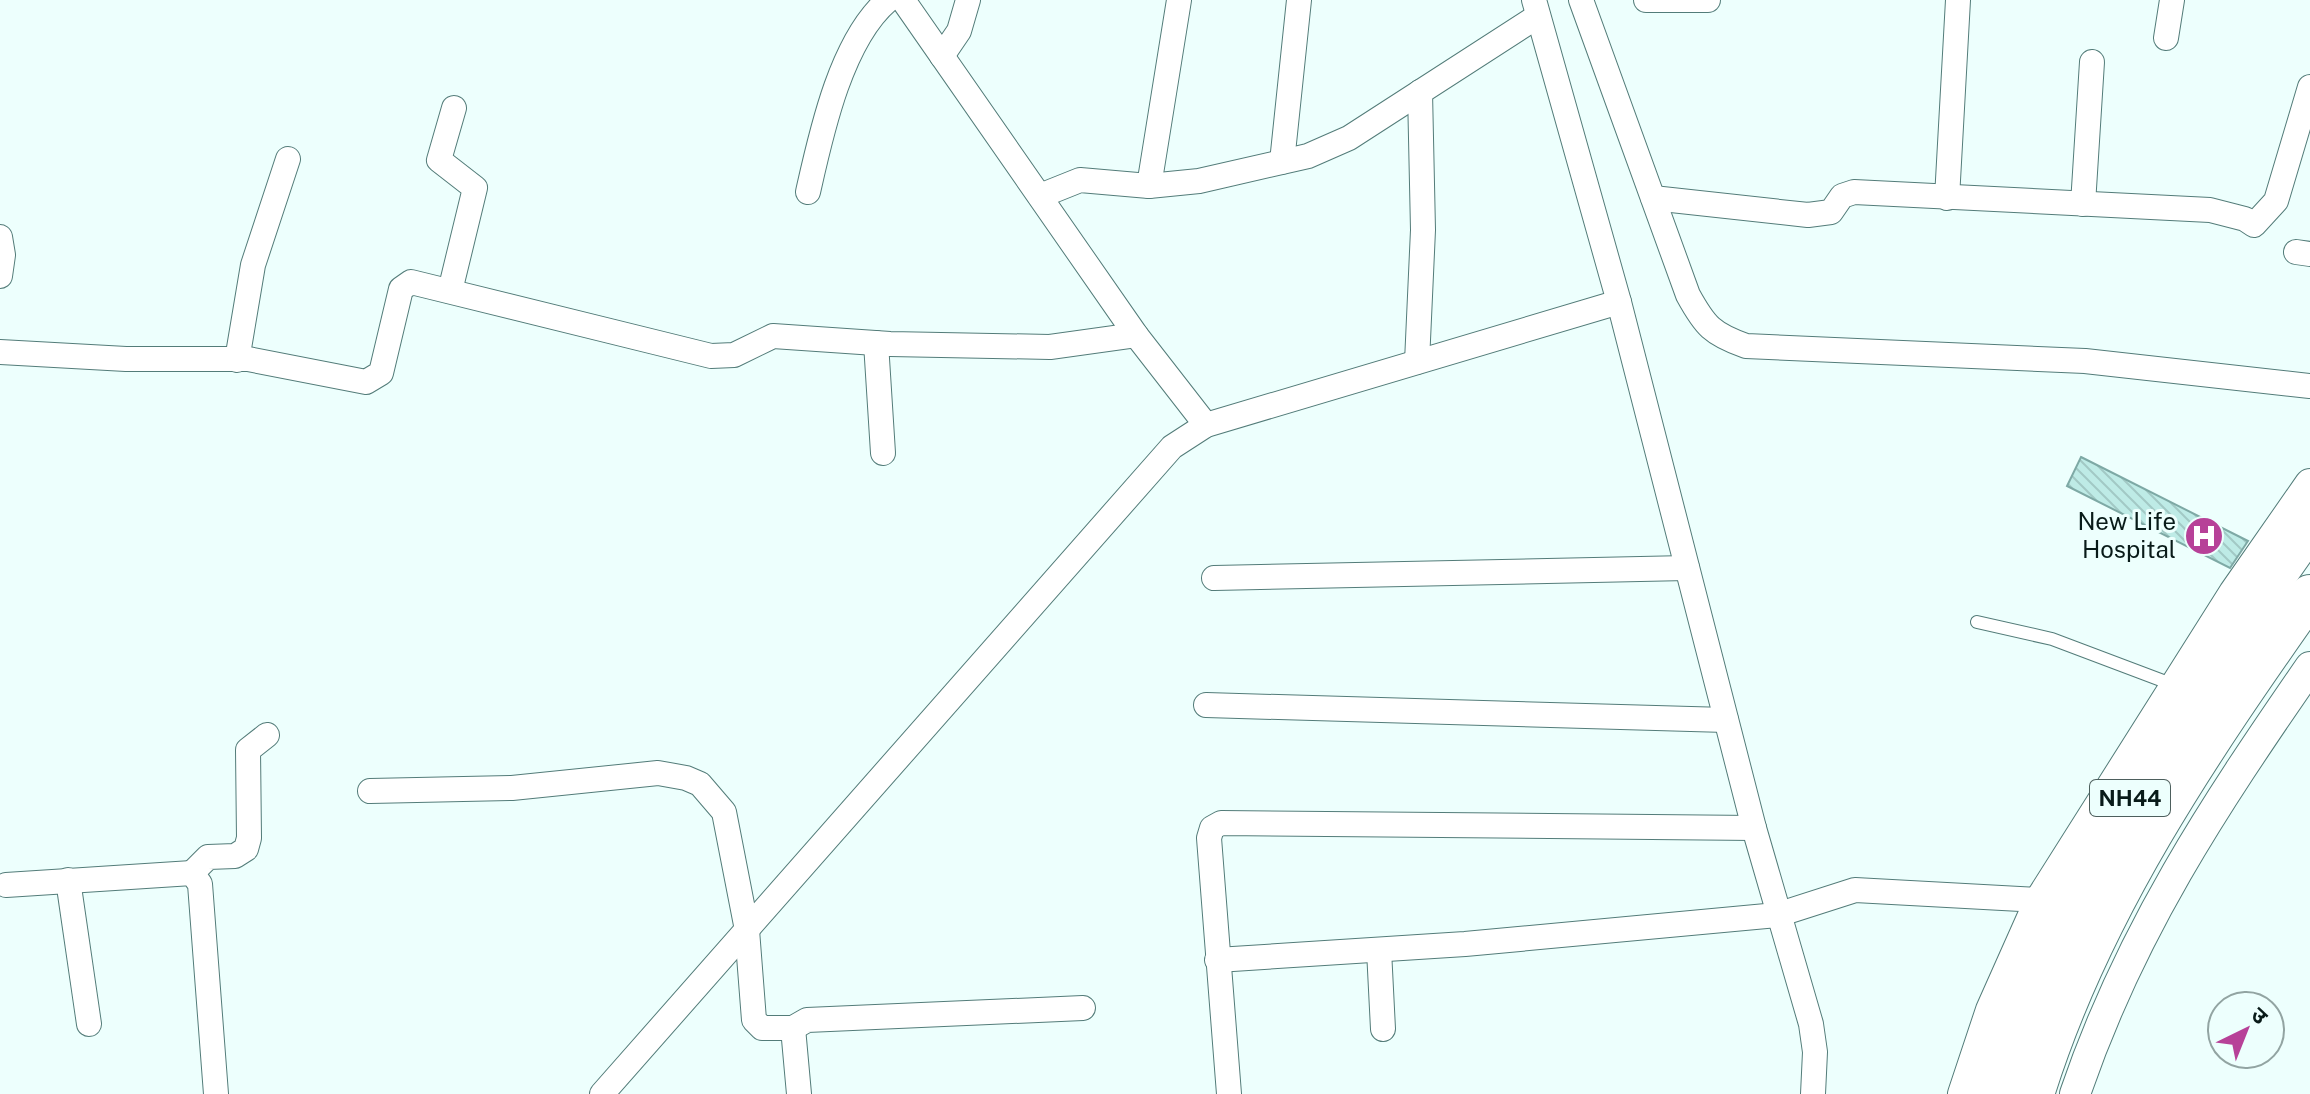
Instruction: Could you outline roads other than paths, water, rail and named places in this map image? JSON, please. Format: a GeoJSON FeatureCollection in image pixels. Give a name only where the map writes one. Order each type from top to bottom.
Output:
{"type":"FeatureCollection","features":[{"type":"Feature","properties":{"kind":"highway","name":"NH44"},"geometry":{"type":"LineString","coordinates":[[1997,1094],[2034,992],[2087,874],[2148,766],[2310,527]]}},
{"type":"Feature","properties":{"kind":"highway","name":"NH44"},"geometry":{"type":"LineString","coordinates":[[2034,1094],[2085,957],[2136,860],[2254,673],[2310,595]]}},
{"type":"Feature","properties":{"kind":"street"},"geometry":{"type":"LineString","coordinates":[[808,192],[819,143],[853,49],[871,17],[888,0]]}},
{"type":"Feature","properties":{"kind":"street"},"geometry":{"type":"LineString","coordinates":[[903,0],[1136,335],[1206,425]]}},
{"type":"Feature","properties":{"kind":"street"},"geometry":{"type":"LineString","coordinates":[[942,56],[959,31],[968,0]]}},
{"type":"Feature","properties":{"kind":"street"},"geometry":{"type":"LineString","coordinates":[[1149,186],[1179,0]]}},
{"type":"Feature","properties":{"kind":"street"},"geometry":{"type":"LineString","coordinates":[[1282,162],[1299,0]]}},
{"type":"Feature","properties":{"kind":"street"},"geometry":{"type":"LineString","coordinates":[[1581,0],[1688,295],[1702,320],[1717,335],[1746,346],[2085,361],[2310,386]]}},
{"type":"Feature","properties":{"kind":"street"},"geometry":{"type":"LineString","coordinates":[[1646,0],[1708,0]]}},
{"type":"Feature","properties":{"kind":"street"},"geometry":{"type":"LineString","coordinates":[[1947,198],[1958,0]]}},
{"type":"Feature","properties":{"kind":"street"},"geometry":{"type":"LineString","coordinates":[[2166,38],[2172,0]]}},
{"type":"Feature","properties":{"kind":"street"},"geometry":{"type":"LineString","coordinates":[[1040,196],[1080,180],[1149,186],[1199,181],[1308,156],[1349,138],[1420,92],[1536,8],[1619,302],[1754,828],[1783,912],[1814,1038],[1813,1094]]}},
{"type":"Feature","properties":{"kind":"street"},"geometry":{"type":"LineString","coordinates":[[2083,204],[2092,62]]}},
{"type":"Feature","properties":{"kind":"street"},"geometry":{"type":"LineString","coordinates":[[1653,198],[1808,215],[1831,212],[1842,196],[1854,192],[2210,210],[2245,219],[2254,225],[2276,201],[2310,87]]}},
{"type":"Feature","properties":{"kind":"street"},"geometry":{"type":"LineString","coordinates":[[1417,362],[1423,230],[1420,92]]}},
{"type":"Feature","properties":{"kind":"street"},"geometry":{"type":"LineString","coordinates":[[450,291],[475,188],[439,160],[454,108]]}},
{"type":"Feature","properties":{"kind":"street"},"geometry":{"type":"LineString","coordinates":[[237,360],[253,265],[288,159]]}},
{"type":"Feature","properties":{"kind":"street"},"geometry":{"type":"LineString","coordinates":[[0,237],[3,255],[0,276]]}},
{"type":"Feature","properties":{"kind":"street"},"geometry":{"type":"LineString","coordinates":[[0,352],[126,359],[265,361],[366,382],[381,373],[405,284],[411,282],[711,356],[734,355],[766,336],[876,343],[1050,347],[1136,335]]}},
{"type":"Feature","properties":{"kind":"street"},"geometry":{"type":"LineString","coordinates":[[602,1094],[1172,447],[1206,425],[1619,302]]}},
{"type":"Feature","properties":{"kind":"street"},"geometry":{"type":"LineString","coordinates":[[876,343],[883,453]]}},
{"type":"Feature","properties":{"kind":"street"},"geometry":{"type":"LineString","coordinates":[[1963,1094],[1991,1010],[2040,900],[2174,685],[2310,484]]}},
{"type":"Feature","properties":{"kind":"street"},"geometry":{"type":"LineString","coordinates":[[1214,578],[1687,568]]}},
{"type":"Feature","properties":{"kind":"street"},"geometry":{"type":"LineString","coordinates":[[2075,1094],[2101,1019],[2140,935],[2206,822],[2306,677]]}},
{"type":"Feature","properties":{"kind":"street"},"geometry":{"type":"LineString","coordinates":[[1206,705],[1726,720]]}},
{"type":"Feature","properties":{"kind":"street"},"geometry":{"type":"LineString","coordinates":[[6,885],[192,873],[208,857],[235,856],[246,849],[249,838],[248,750],[267,735]]}},
{"type":"Feature","properties":{"kind":"street"},"geometry":{"type":"LineString","coordinates":[[370,791],[512,788],[658,773],[686,778],[714,796],[724,812],[747,930],[754,1020],[762,1028],[793,1028],[807,1020],[1083,1008]]}},
{"type":"Feature","properties":{"kind":"street"},"geometry":{"type":"LineString","coordinates":[[1229,1094],[1209,838],[1212,828],[1221,823],[1754,828]]}},
{"type":"Feature","properties":{"kind":"street"},"geometry":{"type":"LineString","coordinates":[[192,873],[200,884],[216,1094]]}},
{"type":"Feature","properties":{"kind":"street"},"geometry":{"type":"LineString","coordinates":[[68,880],[89,1024]]}},
{"type":"Feature","properties":{"kind":"street"},"geometry":{"type":"LineString","coordinates":[[1217,960],[1379,950],[1783,912],[1855,890],[1889,889],[2040,900]]}},
{"type":"Feature","properties":{"kind":"street"},"geometry":{"type":"LineString","coordinates":[[1379,950],[1383,1029]]}},
{"type":"Feature","properties":{"kind":"street"},"geometry":{"type":"LineString","coordinates":[[793,1028],[799,1094]]}},
{"type":"Feature","properties":{"kind":"lane"},"geometry":{"type":"LineString","coordinates":[[1977,622],[2052,639],[2174,685]]}},
{"type":"Feature","properties":{"kind":"place","name":"New Life Hospital"},"geometry":{"type":"Point","coordinates":[2204,536]}}]}
